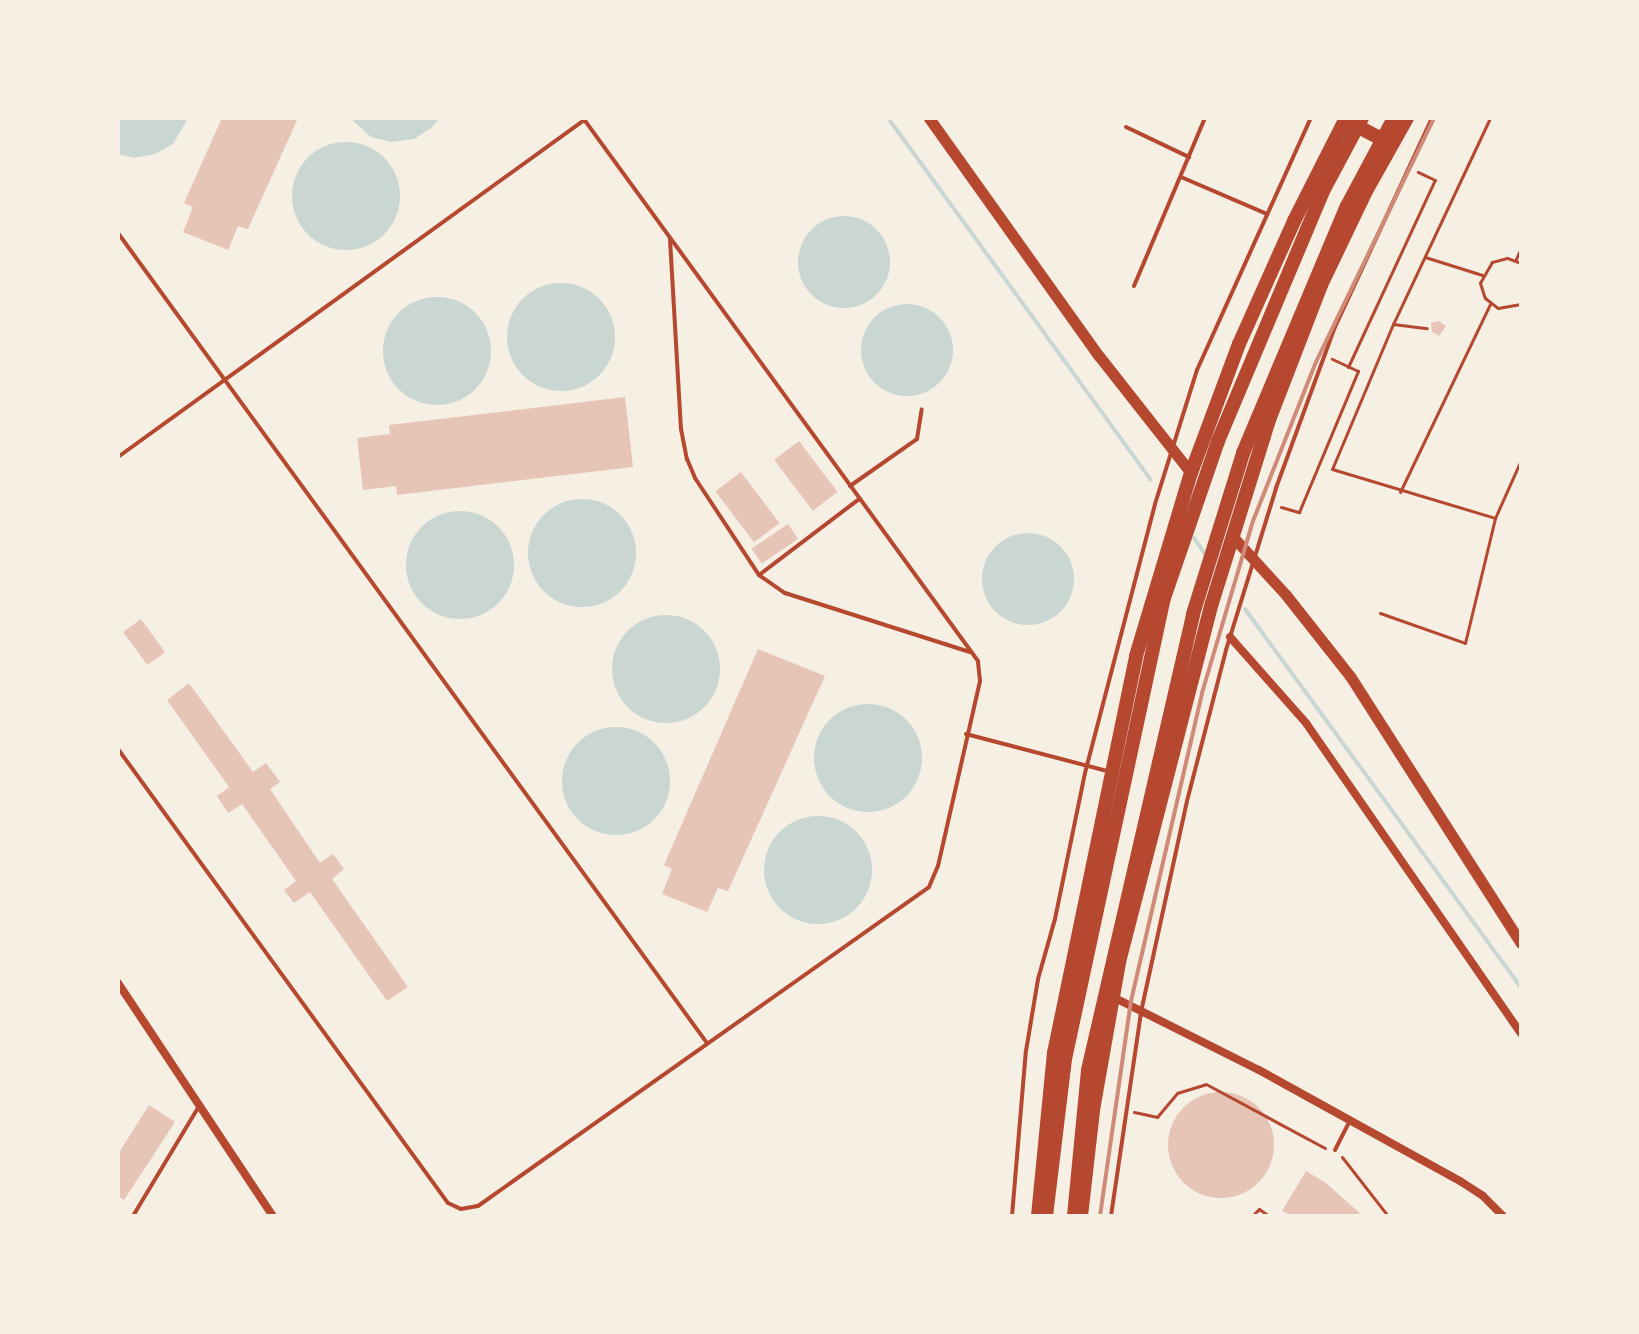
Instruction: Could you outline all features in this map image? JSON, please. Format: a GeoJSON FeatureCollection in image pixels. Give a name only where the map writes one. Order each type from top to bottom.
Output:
{"type":"FeatureCollection","features":[{"type":"Feature","properties":{"kind":"main road"},"geometry":{"type":"LineString","coordinates":[[1046,1216],[1065,1059],[1164,598],[1218,441],[1322,193],[1362,118]]}},
{"type":"Feature","properties":{"kind":"main road"},"geometry":{"type":"LineString","coordinates":[[1074,1216],[1088,1070],[1193,614],[1243,453],[1347,206],[1394,118]]}},
{"type":"Feature","properties":{"kind":"main road"},"geometry":{"type":"LineString","coordinates":[[1081,1216],[1093,1110],[1113,997],[1182,710],[1269,420],[1321,285],[1407,118]]}},
{"type":"Feature","properties":{"kind":"main road"},"geometry":{"type":"LineString","coordinates":[[1038,1216],[1054,1053],[1136,656],[1191,473],[1239,344],[1294,221],[1346,119],[1392,144]]}},
{"type":"Feature","properties":{"kind":"street"},"geometry":{"type":"LineString","coordinates":[[929,118],[1171,450],[1191,473]]}},
{"type":"Feature","properties":{"kind":"street"},"geometry":{"type":"LineString","coordinates":[[1234,538],[1296,606],[1350,676],[1521,943]]}},
{"type":"Feature","properties":{"kind":"street"},"geometry":{"type":"LineString","coordinates":[[1230,637],[1306,723],[1521,1034]]}},
{"type":"Feature","properties":{"kind":"street"},"geometry":{"type":"LineString","coordinates":[[118,983],[273,1216]]}},
{"type":"Feature","properties":{"kind":"street"},"geometry":{"type":"LineString","coordinates":[[1113,997],[1460,1181],[1483,1196],[1503,1216]]}},
{"type":"Feature","properties":{"kind":"lane"},"geometry":{"type":"LineString","coordinates":[[1134,286],[1205,118]]}},
{"type":"Feature","properties":{"kind":"lane"},"geometry":{"type":"LineString","coordinates":[[1012,1216],[1026,1051],[1038,979],[1055,919],[1087,766],[1171,450],[1197,370],[1311,118]]}},
{"type":"Feature","properties":{"kind":"lane"},"geometry":{"type":"LineString","coordinates":[[1111,1216],[1141,1012],[1187,801],[1230,637],[1271,504],[1335,327],[1432,118]]}},
{"type":"Feature","properties":{"kind":"lane"},"geometry":{"type":"LineString","coordinates":[[118,457],[585,119],[981,671],[938,866],[929,887],[478,1206],[461,1209],[448,1203],[118,749]]}},
{"type":"Feature","properties":{"kind":"lane"},"geometry":{"type":"LineString","coordinates":[[1126,127],[1189,157]]}},
{"type":"Feature","properties":{"kind":"lane"},"geometry":{"type":"LineString","coordinates":[[1180,177],[1267,214]]}},
{"type":"Feature","properties":{"kind":"lane"},"geometry":{"type":"LineString","coordinates":[[118,233],[707,1043]]}},
{"type":"Feature","properties":{"kind":"lane"},"geometry":{"type":"LineString","coordinates":[[669,237],[681,429],[687,459],[695,478],[759,575],[785,593],[970,652]]}},
{"type":"Feature","properties":{"kind":"lane"},"geometry":{"type":"LineString","coordinates":[[850,486],[917,439],[922,409]]}},
{"type":"Feature","properties":{"kind":"lane"},"geometry":{"type":"LineString","coordinates":[[759,575],[859,499]]}},
{"type":"Feature","properties":{"kind":"lane"},"geometry":{"type":"LineString","coordinates":[[966,734],[1112,772]]}},
{"type":"Feature","properties":{"kind":"lane"},"geometry":{"type":"LineString","coordinates":[[133,1216],[199,1105]]}},
{"type":"Feature","properties":{"kind":"lane"},"geometry":{"type":"LineString","coordinates":[[1335,1150],[1350,1120]]}},
{"type":"Feature","properties":{"kind":"path"},"geometry":{"type":"LineString","coordinates":[[1490,118],[1393,324],[1332,469],[1400,492],[1495,518]]}},
{"type":"Feature","properties":{"kind":"path"},"geometry":{"type":"LineString","coordinates":[[1348,367],[1435,180],[1419,171],[1412,185]]}},
{"type":"Feature","properties":{"kind":"path"},"geometry":{"type":"LineString","coordinates":[[1516,260],[1521,248]]}},
{"type":"Feature","properties":{"kind":"path"},"geometry":{"type":"LineString","coordinates":[[1425,257],[1482,275]]}},
{"type":"Feature","properties":{"kind":"path"},"geometry":{"type":"LineString","coordinates":[[1521,263],[1516,260],[1492,262],[1482,275],[1481,291],[1490,304],[1507,309],[1521,304]]}},
{"type":"Feature","properties":{"kind":"path"},"geometry":{"type":"LineString","coordinates":[[1400,492],[1490,304]]}},
{"type":"Feature","properties":{"kind":"path"},"geometry":{"type":"LineString","coordinates":[[1393,324],[1427,328]]}},
{"type":"Feature","properties":{"kind":"path"},"geometry":{"type":"LineString","coordinates":[[1271,504],[1299,512],[1358,371],[1331,358]]}},
{"type":"Feature","properties":{"kind":"path"},"geometry":{"type":"LineString","coordinates":[[1380,613],[1465,643],[1495,518],[1521,460]]}},
{"type":"Feature","properties":{"kind":"path"},"geometry":{"type":"LineString","coordinates":[[1127,1110],[1157,1117],[1177,1093],[1206,1084],[1312,1142],[1335,1150],[1388,1216]]}},
{"type":"Feature","properties":{"kind":"path"},"geometry":{"type":"LineString","coordinates":[[1252,1216],[1259,1209],[1269,1216]]}},
{"type":"Feature","properties":{"kind":"shaded area"},"geometry":{"type":"Polygon","coordinates":[[[118,118],[188,118],[173,144],[155,154],[134,158],[118,154],[118,118]]]}},
{"type":"Feature","properties":{"kind":"shaded area"},"geometry":{"type":"Polygon","coordinates":[[[350,118],[439,118],[431,128],[414,139],[392,142],[371,137],[350,118]]]}},
{"type":"Feature","properties":{"kind":"shaded area"},"geometry":{"type":"Polygon","coordinates":[[[346,142],[367,146],[384,158],[396,175],[400,196],[396,217],[384,234],[367,246],[346,250],[325,246],[308,234],[296,217],[292,196],[296,175],[308,158],[325,146],[346,142]]]}},
{"type":"Feature","properties":{"kind":"shaded area"},"geometry":{"type":"Polygon","coordinates":[[[844,216],[862,220],[876,230],[886,244],[890,262],[886,280],[876,294],[862,304],[844,308],[826,304],[812,294],[802,280],[798,262],[802,244],[812,230],[826,220],[844,216]]]}},
{"type":"Feature","properties":{"kind":"shaded area"},"geometry":{"type":"Polygon","coordinates":[[[561,283],[582,287],[599,299],[611,316],[615,337],[611,358],[599,375],[582,387],[561,391],[540,387],[523,375],[511,358],[507,337],[511,316],[523,299],[540,287],[561,283]]]}},
{"type":"Feature","properties":{"kind":"shaded area"},"geometry":{"type":"Polygon","coordinates":[[[437,297],[458,301],[475,313],[487,330],[491,351],[487,372],[475,389],[458,401],[437,405],[416,401],[399,389],[387,372],[383,351],[387,330],[399,313],[416,301],[437,297]]]}},
{"type":"Feature","properties":{"kind":"shaded area"},"geometry":{"type":"Polygon","coordinates":[[[907,304],[925,308],[939,318],[949,332],[953,350],[949,368],[939,382],[925,392],[907,396],[889,392],[875,382],[865,368],[861,350],[865,332],[875,318],[889,308],[907,304]]]}},
{"type":"Feature","properties":{"kind":"shaded area"},"geometry":{"type":"Polygon","coordinates":[[[582,499],[603,503],[620,515],[632,532],[636,553],[632,574],[620,591],[603,603],[582,607],[561,603],[544,591],[532,574],[528,553],[532,532],[544,515],[561,503],[582,499]]]}},
{"type":"Feature","properties":{"kind":"shaded area"},"geometry":{"type":"Polygon","coordinates":[[[460,511],[481,515],[498,527],[510,544],[514,565],[510,586],[498,603],[481,615],[460,619],[439,615],[422,603],[410,586],[406,565],[410,544],[422,527],[439,515],[460,511]]]}},
{"type":"Feature","properties":{"kind":"shaded area"},"geometry":{"type":"Polygon","coordinates":[[[1028,533],[1046,537],[1060,547],[1070,561],[1074,579],[1070,597],[1060,611],[1046,621],[1028,625],[1010,621],[996,611],[986,597],[982,579],[986,561],[996,547],[1010,537],[1028,533]]]}},
{"type":"Feature","properties":{"kind":"shaded area"},"geometry":{"type":"Polygon","coordinates":[[[666,615],[687,619],[704,631],[716,648],[720,669],[716,690],[704,707],[687,719],[666,723],[645,719],[628,707],[616,690],[612,669],[616,648],[628,631],[645,619],[666,615]]]}},
{"type":"Feature","properties":{"kind":"shaded area"},"geometry":{"type":"Polygon","coordinates":[[[868,704],[889,708],[906,720],[918,737],[922,758],[918,779],[906,796],[889,808],[868,812],[847,808],[830,796],[818,779],[814,758],[818,737],[830,720],[847,708],[868,704]]]}},
{"type":"Feature","properties":{"kind":"shaded area"},"geometry":{"type":"Polygon","coordinates":[[[616,727],[637,731],[654,743],[666,760],[670,781],[666,802],[654,819],[637,831],[616,835],[595,831],[578,819],[566,802],[562,781],[566,760],[578,743],[595,731],[616,727]]]}},
{"type":"Feature","properties":{"kind":"shaded area"},"geometry":{"type":"Polygon","coordinates":[[[818,816],[839,820],[856,832],[868,849],[872,870],[868,891],[856,908],[839,920],[818,924],[797,920],[780,908],[768,891],[764,870],[768,849],[780,832],[797,820],[818,816]]]}},
{"type":"Feature","properties":{"kind":"building"},"geometry":{"type":"Polygon","coordinates":[[[222,118],[298,118],[248,229],[238,226],[228,250],[183,232],[193,207],[184,203],[222,118]]]}},
{"type":"Feature","properties":{"kind":"building"},"geometry":{"type":"Polygon","coordinates":[[[1439,321],[1446,326],[1439,336],[1432,332],[1431,323],[1439,321]]]}},
{"type":"Feature","properties":{"kind":"building"},"geometry":{"type":"Polygon","coordinates":[[[625,397],[633,467],[397,495],[396,486],[363,490],[357,438],[390,434],[389,425],[625,397]]]}},
{"type":"Feature","properties":{"kind":"building"},"geometry":{"type":"Polygon","coordinates":[[[799,441],[838,492],[813,511],[774,460],[799,441]]]}},
{"type":"Feature","properties":{"kind":"building"},"geometry":{"type":"Polygon","coordinates":[[[741,472],[780,523],[754,542],[715,491],[741,472]]]}},
{"type":"Feature","properties":{"kind":"building"},"geometry":{"type":"Polygon","coordinates":[[[788,524],[798,539],[762,564],[752,549],[788,524]]]}},
{"type":"Feature","properties":{"kind":"building"},"geometry":{"type":"Polygon","coordinates":[[[141,619],[165,652],[147,665],[123,632],[141,619]]]}},
{"type":"Feature","properties":{"kind":"building"},"geometry":{"type":"Polygon","coordinates":[[[758,649],[825,676],[728,891],[718,888],[707,912],[662,894],[672,869],[664,865],[758,649]]]}},
{"type":"Feature","properties":{"kind":"building"},"geometry":{"type":"Polygon","coordinates":[[[189,683],[253,772],[266,763],[280,782],[270,789],[320,863],[333,854],[344,869],[332,879],[408,987],[387,1001],[310,892],[294,903],[284,890],[296,881],[242,804],[228,813],[217,796],[229,787],[167,700],[189,683]]]}},
{"type":"Feature","properties":{"kind":"building"},"geometry":{"type":"Polygon","coordinates":[[[1221,1092],[1241,1096],[1258,1108],[1270,1125],[1274,1145],[1270,1165],[1258,1182],[1241,1194],[1221,1198],[1201,1194],[1184,1182],[1172,1165],[1168,1145],[1172,1125],[1184,1108],[1201,1096],[1221,1092]]]}},
{"type":"Feature","properties":{"kind":"building"},"geometry":{"type":"Polygon","coordinates":[[[149,1105],[175,1122],[124,1200],[118,1196],[118,1154],[149,1105]]]}},
{"type":"Feature","properties":{"kind":"building"},"geometry":{"type":"Polygon","coordinates":[[[1306,1171],[1326,1183],[1363,1216],[1292,1216],[1282,1211],[1306,1171]]]}},
{"type":"Feature","properties":{"kind":"waterway"},"geometry":{"type":"LineString","coordinates":[[888,118],[1151,480]]}},
{"type":"Feature","properties":{"kind":"waterway"},"geometry":{"type":"LineString","coordinates":[[1194,538],[1206,556]]}},
{"type":"Feature","properties":{"kind":"waterway"},"geometry":{"type":"LineString","coordinates":[[1245,609],[1521,987]]}},
{"type":"Feature","properties":{"kind":"railway"},"geometry":{"type":"LineString","coordinates":[[1100,1216],[1131,1001],[1202,693],[1253,521],[1316,362],[1434,118]]}}]}
